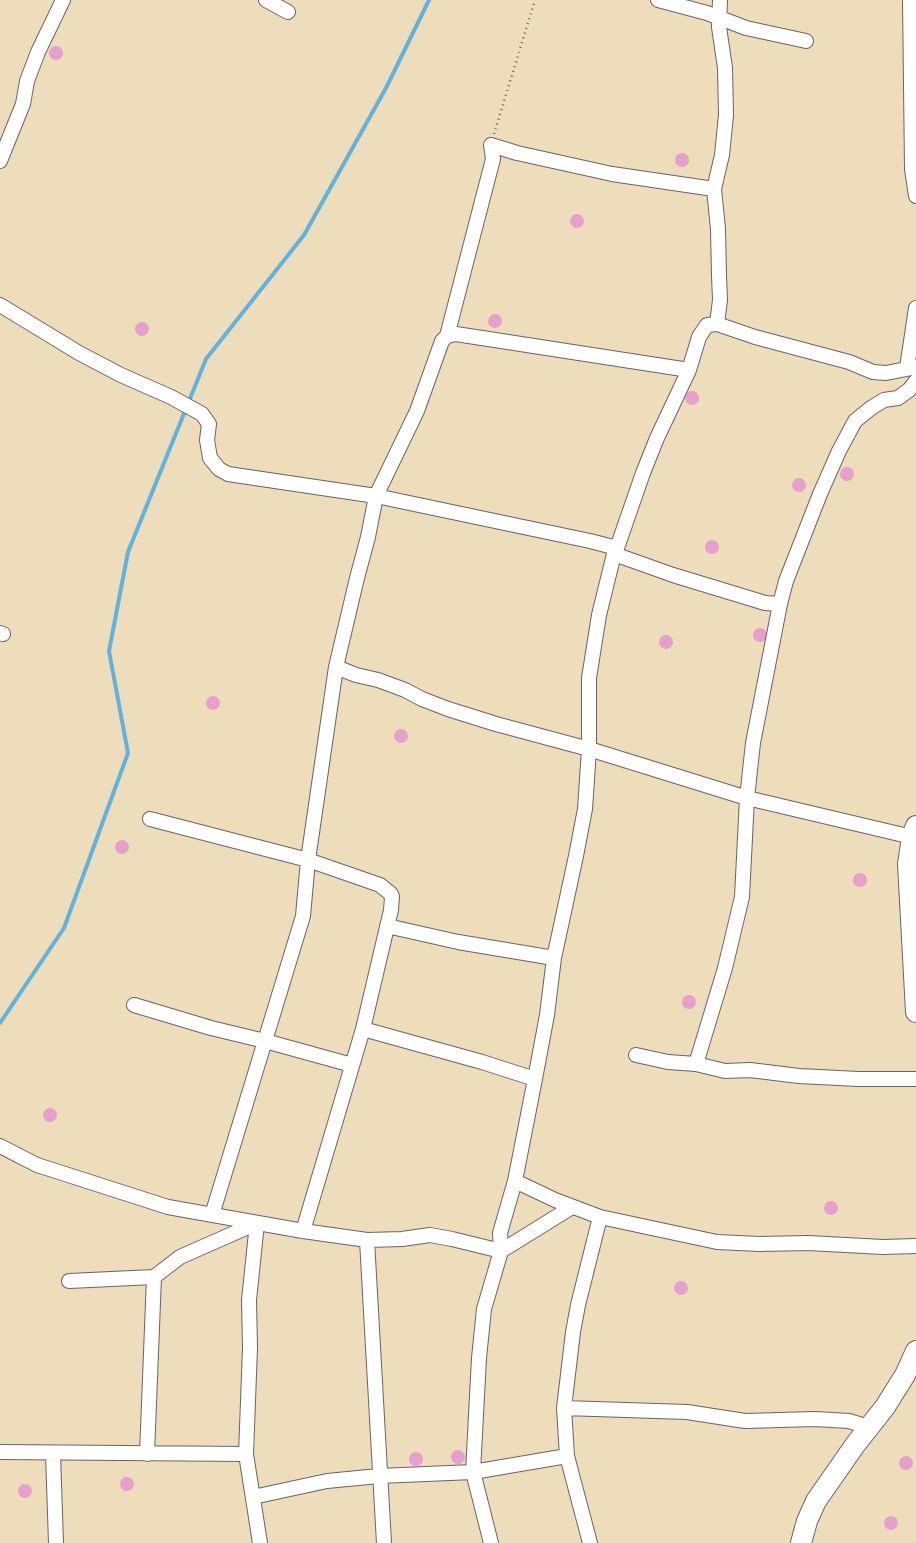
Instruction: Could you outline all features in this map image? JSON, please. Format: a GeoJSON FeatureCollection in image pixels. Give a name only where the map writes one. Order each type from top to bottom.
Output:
{"type":"FeatureCollection","features":[{"type":"Feature","properties":{"kind":"street"},"geometry":{"type":"LineString","coordinates":[[0,162],[22,104],[27,81],[38,52],[63,0]]}},
{"type":"Feature","properties":{"kind":"street"},"geometry":{"type":"LineString","coordinates":[[266,0],[288,12]]}},
{"type":"Feature","properties":{"kind":"street"},"geometry":{"type":"LineString","coordinates":[[658,0],[707,13],[746,28],[806,41]]}},
{"type":"Feature","properties":{"kind":"street"},"geometry":{"type":"LineString","coordinates":[[718,324],[720,275],[714,189],[722,154],[726,115],[725,68],[719,18],[720,0]]}},
{"type":"Feature","properties":{"kind":"street"},"geometry":{"type":"LineString","coordinates":[[910,0],[913,82],[912,169],[916,196]]}},
{"type":"Feature","properties":{"kind":"street"},"geometry":{"type":"LineString","coordinates":[[212,1215],[303,916],[308,860],[336,667],[368,537],[376,496],[417,411],[439,348],[447,336],[493,159],[491,145],[517,153],[612,174],[714,189]]}},
{"type":"Feature","properties":{"kind":"street"},"geometry":{"type":"LineString","coordinates":[[0,305],[87,358],[171,397],[202,414],[209,424],[207,440],[210,458],[220,469],[228,474],[376,496],[590,541],[673,575],[765,603],[780,604]]}},
{"type":"Feature","properties":{"kind":"street"},"geometry":{"type":"LineString","coordinates":[[491,1543],[473,1472],[479,1358],[484,1309],[501,1250],[500,1233],[514,1181],[535,1080],[547,1015],[554,958],[585,809],[589,749],[589,678],[599,615],[615,551],[643,474],[689,370],[699,337],[707,325],[718,324],[755,337],[849,362],[873,372],[886,373],[911,367],[916,308]]}},
{"type":"Feature","properties":{"kind":"street"},"geometry":{"type":"LineString","coordinates":[[447,336],[456,334],[689,370]]}},
{"type":"Feature","properties":{"kind":"street"},"geometry":{"type":"LineString","coordinates":[[696,1064],[725,968],[742,896],[747,798],[758,711],[786,581],[820,494],[855,421],[884,400],[898,398],[909,390],[916,381]]}},
{"type":"Feature","properties":{"kind":"street"},"geometry":{"type":"LineString","coordinates":[[336,667],[405,690],[448,709],[589,749],[747,798],[914,831],[908,864],[916,1012]]}},
{"type":"Feature","properties":{"kind":"street"},"geometry":{"type":"LineString","coordinates":[[150,819],[308,860],[386,888],[392,897],[363,1029],[303,1231]]}},
{"type":"Feature","properties":{"kind":"street"},"geometry":{"type":"LineString","coordinates":[[387,926],[458,942],[554,958]]}},
{"type":"Feature","properties":{"kind":"street"},"geometry":{"type":"LineString","coordinates":[[134,1005],[211,1028],[352,1065]]}},
{"type":"Feature","properties":{"kind":"street"},"geometry":{"type":"LineString","coordinates":[[363,1029],[482,1062],[535,1080]]}},
{"type":"Feature","properties":{"kind":"street"},"geometry":{"type":"LineString","coordinates":[[636,1055],[668,1062],[696,1064],[725,1070],[750,1070],[799,1076],[858,1079],[916,1079]]}},
{"type":"Feature","properties":{"kind":"street"},"geometry":{"type":"LineString","coordinates":[[0,1146],[37,1166],[168,1207],[303,1231],[367,1240],[408,1239],[430,1235],[501,1250],[572,1207]]}},
{"type":"Feature","properties":{"kind":"street"},"geometry":{"type":"LineString","coordinates":[[514,1181],[572,1207],[600,1217],[717,1242],[759,1244],[808,1242],[883,1247],[916,1246]]}},
{"type":"Feature","properties":{"kind":"street"},"geometry":{"type":"LineString","coordinates":[[590,1543],[567,1456],[564,1408],[578,1305],[600,1217]]}},
{"type":"Feature","properties":{"kind":"street"},"geometry":{"type":"LineString","coordinates":[[69,1281],[154,1277],[180,1257],[257,1223]]}},
{"type":"Feature","properties":{"kind":"street"},"geometry":{"type":"LineString","coordinates":[[257,1223],[249,1300],[250,1348],[246,1454],[260,1543]]}},
{"type":"Feature","properties":{"kind":"street"},"geometry":{"type":"LineString","coordinates":[[367,1240],[384,1543]]}},
{"type":"Feature","properties":{"kind":"street"},"geometry":{"type":"LineString","coordinates":[[147,1454],[154,1277]]}},
{"type":"Feature","properties":{"kind":"street"},"geometry":{"type":"LineString","coordinates":[[801,1543],[807,1521],[816,1501],[868,1427],[885,1407],[916,1351]]}},
{"type":"Feature","properties":{"kind":"street"},"geometry":{"type":"LineString","coordinates":[[564,1408],[686,1412],[745,1421],[815,1418],[849,1420],[868,1427]]}},
{"type":"Feature","properties":{"kind":"street"},"geometry":{"type":"LineString","coordinates":[[0,1452],[246,1454]]}},
{"type":"Feature","properties":{"kind":"street"},"geometry":{"type":"LineString","coordinates":[[53,1453],[56,1543]]}},
{"type":"Feature","properties":{"kind":"street"},"geometry":{"type":"LineString","coordinates":[[253,1496],[326,1481],[379,1476],[473,1472],[567,1456]]}},
{"type":"Feature","properties":{"kind":"path"},"geometry":{"type":"LineString","coordinates":[[491,145],[535,0]]}},
{"type":"Feature","properties":{"kind":"building"},"geometry":{"type":"Polygon","coordinates":[[[53,46],[59,46],[63,53],[59,60],[53,60],[49,56],[49,50],[53,46]]]}},
{"type":"Feature","properties":{"kind":"building"},"geometry":{"type":"Polygon","coordinates":[[[679,153],[685,153],[689,160],[685,167],[679,167],[675,163],[675,157],[679,153]]]}},
{"type":"Feature","properties":{"kind":"building"},"geometry":{"type":"Polygon","coordinates":[[[574,214],[580,214],[584,221],[580,228],[574,228],[570,224],[570,218],[574,214]]]}},
{"type":"Feature","properties":{"kind":"building"},"geometry":{"type":"Polygon","coordinates":[[[492,314],[498,314],[502,321],[498,328],[492,328],[488,324],[488,318],[492,314]]]}},
{"type":"Feature","properties":{"kind":"building"},"geometry":{"type":"Polygon","coordinates":[[[139,322],[145,322],[149,329],[145,336],[139,336],[135,332],[135,326],[139,322]]]}},
{"type":"Feature","properties":{"kind":"building"},"geometry":{"type":"Polygon","coordinates":[[[692,391],[697,393],[699,398],[697,403],[692,405],[687,403],[685,398],[687,393],[692,391]]]}},
{"type":"Feature","properties":{"kind":"building"},"geometry":{"type":"Polygon","coordinates":[[[844,467],[850,467],[854,474],[850,481],[844,481],[840,477],[840,471],[844,467]]]}},
{"type":"Feature","properties":{"kind":"building"},"geometry":{"type":"Polygon","coordinates":[[[796,478],[802,478],[806,485],[802,492],[796,492],[792,488],[792,482],[796,478]]]}},
{"type":"Feature","properties":{"kind":"building"},"geometry":{"type":"Polygon","coordinates":[[[709,540],[715,540],[719,547],[715,554],[709,554],[705,550],[705,544],[709,540]]]}},
{"type":"Feature","properties":{"kind":"building"},"geometry":{"type":"Polygon","coordinates":[[[760,628],[765,630],[767,635],[765,640],[760,642],[755,640],[753,635],[755,630],[760,628]]]}},
{"type":"Feature","properties":{"kind":"building"},"geometry":{"type":"Polygon","coordinates":[[[663,635],[669,635],[673,642],[669,649],[663,649],[659,645],[659,639],[663,635]]]}},
{"type":"Feature","properties":{"kind":"building"},"geometry":{"type":"Polygon","coordinates":[[[210,696],[216,696],[220,703],[216,710],[210,710],[206,706],[206,700],[210,696]]]}},
{"type":"Feature","properties":{"kind":"building"},"geometry":{"type":"Polygon","coordinates":[[[398,729],[404,729],[408,736],[404,743],[398,743],[394,739],[394,733],[398,729]]]}},
{"type":"Feature","properties":{"kind":"building"},"geometry":{"type":"Polygon","coordinates":[[[119,840],[125,840],[129,847],[125,854],[119,854],[115,850],[115,844],[119,840]]]}},
{"type":"Feature","properties":{"kind":"building"},"geometry":{"type":"Polygon","coordinates":[[[857,873],[863,873],[867,880],[863,887],[857,887],[853,883],[853,877],[857,873]]]}},
{"type":"Feature","properties":{"kind":"building"},"geometry":{"type":"Polygon","coordinates":[[[686,995],[692,995],[696,1002],[692,1009],[686,1009],[682,1005],[682,999],[686,995]]]}},
{"type":"Feature","properties":{"kind":"building"},"geometry":{"type":"Polygon","coordinates":[[[47,1108],[53,1108],[57,1115],[53,1122],[47,1122],[43,1118],[43,1112],[47,1108]]]}},
{"type":"Feature","properties":{"kind":"building"},"geometry":{"type":"Polygon","coordinates":[[[828,1201],[834,1201],[838,1208],[834,1215],[828,1215],[824,1211],[824,1205],[828,1201]]]}},
{"type":"Feature","properties":{"kind":"building"},"geometry":{"type":"Polygon","coordinates":[[[678,1281],[684,1281],[688,1288],[684,1295],[678,1295],[674,1291],[674,1285],[678,1281]]]}},
{"type":"Feature","properties":{"kind":"building"},"geometry":{"type":"Polygon","coordinates":[[[455,1450],[461,1450],[465,1457],[461,1464],[455,1464],[451,1460],[451,1454],[455,1450]]]}},
{"type":"Feature","properties":{"kind":"building"},"geometry":{"type":"Polygon","coordinates":[[[416,1452],[421,1454],[423,1459],[421,1464],[416,1466],[411,1464],[409,1459],[411,1454],[416,1452]]]}},
{"type":"Feature","properties":{"kind":"building"},"geometry":{"type":"Polygon","coordinates":[[[903,1456],[909,1456],[913,1463],[909,1470],[903,1470],[899,1466],[899,1460],[903,1456]]]}},
{"type":"Feature","properties":{"kind":"building"},"geometry":{"type":"Polygon","coordinates":[[[124,1477],[130,1477],[134,1484],[130,1491],[124,1491],[120,1487],[120,1481],[124,1477]]]}},
{"type":"Feature","properties":{"kind":"building"},"geometry":{"type":"Polygon","coordinates":[[[22,1484],[28,1484],[32,1491],[28,1498],[22,1498],[18,1494],[18,1488],[22,1484]]]}},
{"type":"Feature","properties":{"kind":"building"},"geometry":{"type":"Polygon","coordinates":[[[888,1516],[894,1516],[898,1523],[894,1530],[888,1530],[884,1526],[884,1520],[888,1516]]]}},
{"type":"Feature","properties":{"kind":"waterway"},"geometry":{"type":"LineString","coordinates":[[0,1023],[64,928],[128,753],[109,651],[128,552],[206,359],[304,235],[386,88],[429,0]]}}]}
